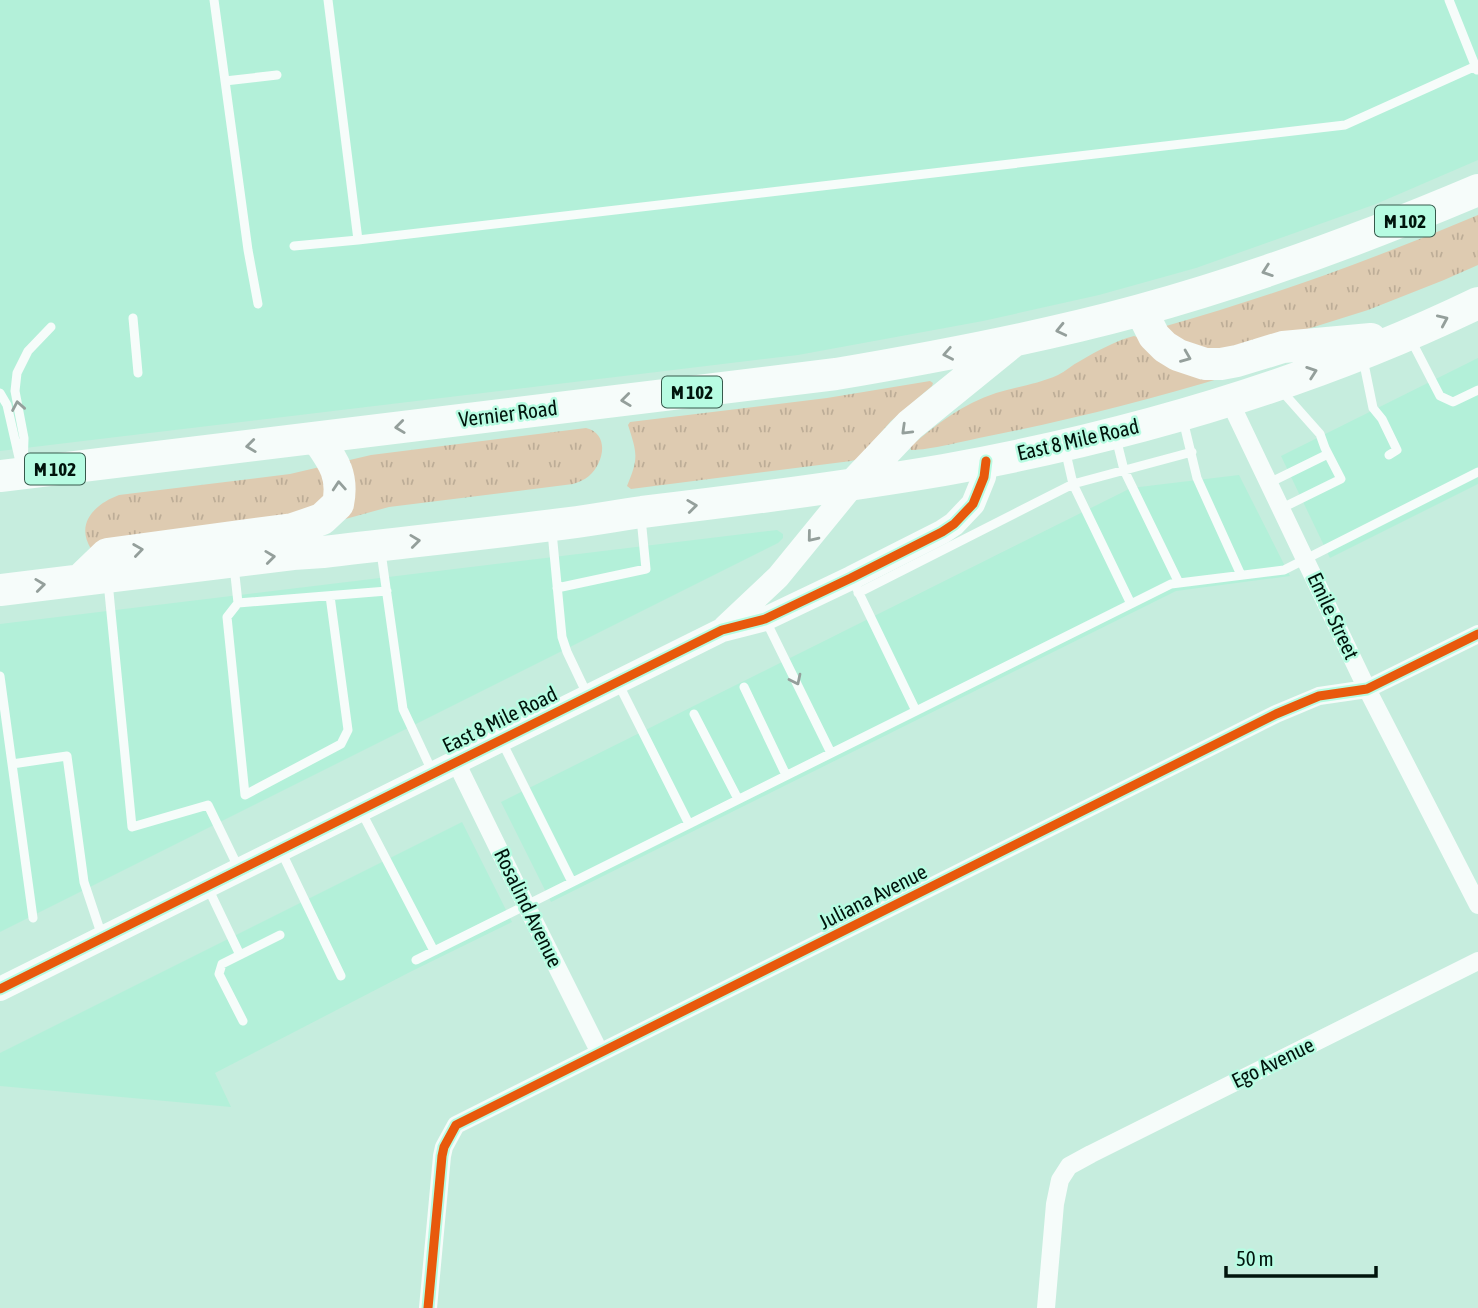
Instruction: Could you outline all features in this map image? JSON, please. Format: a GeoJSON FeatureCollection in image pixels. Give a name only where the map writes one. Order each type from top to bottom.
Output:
{"type":"FeatureCollection","features":[{"type":"Feature","properties":{"kind":"highway","name":"M 102"},"geometry":{"type":"LineString","coordinates":[[1015,340],[1141,310],[1237,281],[1378,231],[1478,190]]}},
{"type":"Feature","properties":{"kind":"highway","name":"East 8 Mile Road"},"geometry":{"type":"LineString","coordinates":[[986,461],[1114,432],[1276,385],[1362,354],[1478,303]]}},
{"type":"Feature","properties":{"kind":"highway"},"geometry":{"type":"LineString","coordinates":[[1141,310],[1154,336],[1165,347],[1178,355],[1205,364],[1237,361],[1283,347],[1408,335]]}},
{"type":"Feature","properties":{"kind":"highway"},"geometry":{"type":"LineString","coordinates":[[854,484],[910,425],[1015,340]]}},
{"type":"Feature","properties":{"kind":"highway","name":"Vernier Road"},"geometry":{"type":"LineString","coordinates":[[11,475],[836,374],[1015,340]]}},
{"type":"Feature","properties":{"kind":"highway"},"geometry":{"type":"LineString","coordinates":[[94,578],[107,554],[293,529],[322,519],[338,504],[340,482],[335,464],[317,438]]}},
{"type":"Feature","properties":{"kind":"highway"},"geometry":{"type":"LineString","coordinates":[[0,590],[756,498],[986,461]]}},
{"type":"Feature","properties":{"kind":"street","name":"Emile Street"},"geometry":{"type":"LineString","coordinates":[[1229,400],[1367,690],[1478,905]]}},
{"type":"Feature","properties":{"kind":"street","name":"East 8 Mile Road"},"geometry":{"type":"LineString","coordinates":[[0,989],[722,630],[765,619],[855,585],[954,524],[973,503],[979,491],[986,461]]}},
{"type":"Feature","properties":{"kind":"street","name":"East 8 Mile Road"},"geometry":{"type":"LineString","coordinates":[[722,630],[778,577],[854,484]]}},
{"type":"Feature","properties":{"kind":"street","name":"Juliana Avenue"},"geometry":{"type":"LineString","coordinates":[[428,1308],[442,1156],[456,1125],[1276,714],[1319,696],[1367,690],[1478,634]]}},
{"type":"Feature","properties":{"kind":"street","name":"Rosalind Avenue"},"geometry":{"type":"LineString","coordinates":[[456,762],[600,1053]]}},
{"type":"Feature","properties":{"kind":"street","name":"Ego Avenue"},"geometry":{"type":"LineString","coordinates":[[1046,1308],[1055,1204],[1060,1180],[1069,1166],[1478,961]]}},
{"type":"Feature","properties":{"kind":"lane"},"geometry":{"type":"LineString","coordinates":[[214,0],[248,250],[258,304]]}},
{"type":"Feature","properties":{"kind":"lane"},"geometry":{"type":"LineString","coordinates":[[328,0],[358,240]]}},
{"type":"Feature","properties":{"kind":"lane"},"geometry":{"type":"LineString","coordinates":[[294,246],[1345,125],[1477,67],[1449,0]]}},
{"type":"Feature","properties":{"kind":"lane"},"geometry":{"type":"LineString","coordinates":[[225,82],[277,75]]}},
{"type":"Feature","properties":{"kind":"lane"},"geometry":{"type":"LineString","coordinates":[[133,318],[138,373]]}},
{"type":"Feature","properties":{"kind":"lane"},"geometry":{"type":"LineString","coordinates":[[11,475],[24,439],[15,391],[17,373],[28,351],[51,327]]}},
{"type":"Feature","properties":{"kind":"lane"},"geometry":{"type":"LineString","coordinates":[[1408,335],[1440,396],[1453,402],[1478,390]]}},
{"type":"Feature","properties":{"kind":"lane"},"geometry":{"type":"LineString","coordinates":[[1362,354],[1373,408],[1386,438],[1397,450],[1389,455]]}},
{"type":"Feature","properties":{"kind":"lane"},"geometry":{"type":"LineString","coordinates":[[1276,385],[1320,434],[1345,478],[1282,508]]}},
{"type":"Feature","properties":{"kind":"lane"},"geometry":{"type":"LineString","coordinates":[[0,393],[7,405],[11,475]]}},
{"type":"Feature","properties":{"kind":"lane"},"geometry":{"type":"LineString","coordinates":[[1181,414],[1197,478],[1241,575]]}},
{"type":"Feature","properties":{"kind":"lane"},"geometry":{"type":"LineString","coordinates":[[1114,432],[1124,470],[1179,583]]}},
{"type":"Feature","properties":{"kind":"lane"},"geometry":{"type":"LineString","coordinates":[[1063,444],[1073,484],[1131,604]]}},
{"type":"Feature","properties":{"kind":"lane"},"geometry":{"type":"LineString","coordinates":[[1269,483],[1329,449]]}},
{"type":"Feature","properties":{"kind":"lane"},"geometry":{"type":"LineString","coordinates":[[916,711],[855,585],[1073,484],[1192,452]]}},
{"type":"Feature","properties":{"kind":"lane"},"geometry":{"type":"LineString","coordinates":[[416,960],[1171,584],[1284,570],[1478,472]]}},
{"type":"Feature","properties":{"kind":"lane"},"geometry":{"type":"LineString","coordinates":[[558,587],[646,569],[640,512]]}},
{"type":"Feature","properties":{"kind":"lane"},"geometry":{"type":"LineString","coordinates":[[551,524],[562,637],[588,696]]}},
{"type":"Feature","properties":{"kind":"lane"},"geometry":{"type":"LineString","coordinates":[[380,545],[403,709],[433,773]]}},
{"type":"Feature","properties":{"kind":"lane"},"geometry":{"type":"LineString","coordinates":[[233,561],[238,603],[227,617],[245,795],[341,744],[348,730],[330,596]]}},
{"type":"Feature","properties":{"kind":"lane"},"geometry":{"type":"LineString","coordinates":[[94,578],[132,827],[208,805],[240,870]]}},
{"type":"Feature","properties":{"kind":"lane"},"geometry":{"type":"LineString","coordinates":[[238,603],[387,591]]}},
{"type":"Feature","properties":{"kind":"lane"},"geometry":{"type":"LineString","coordinates":[[765,619],[831,753]]}},
{"type":"Feature","properties":{"kind":"lane"},"geometry":{"type":"LineString","coordinates":[[0,676],[33,918]]}},
{"type":"Feature","properties":{"kind":"lane"},"geometry":{"type":"LineString","coordinates":[[617,682],[689,824]]}},
{"type":"Feature","properties":{"kind":"lane"},"geometry":{"type":"LineString","coordinates":[[744,687],[786,775]]}},
{"type":"Feature","properties":{"kind":"lane"},"geometry":{"type":"LineString","coordinates":[[694,714],[738,799]]}},
{"type":"Feature","properties":{"kind":"lane"},"geometry":{"type":"LineString","coordinates":[[501,740],[572,882]]}},
{"type":"Feature","properties":{"kind":"lane"},"geometry":{"type":"LineString","coordinates":[[12,764],[67,756],[84,882],[103,937]]}},
{"type":"Feature","properties":{"kind":"lane"},"geometry":{"type":"LineString","coordinates":[[361,809],[434,951]]}},
{"type":"Feature","properties":{"kind":"lane"},"geometry":{"type":"LineString","coordinates":[[280,850],[341,976]]}},
{"type":"Feature","properties":{"kind":"lane"},"geometry":{"type":"LineString","coordinates":[[207,886],[240,955]]}},
{"type":"Feature","properties":{"kind":"lane"},"geometry":{"type":"LineString","coordinates":[[243,1021],[219,974],[222,964],[280,935]]}},
{"type":"Feature","properties":{"kind":"shaded area"},"geometry":{"type":"Polygon","coordinates":[[[0,0],[1478,0],[1478,160],[1376,204],[1196,268],[1099,295],[983,321],[798,355],[0,451],[0,0]]]}},
{"type":"Feature","properties":{"kind":"shaded area"},"geometry":{"type":"Polygon","coordinates":[[[1478,358],[1478,484],[1330,558],[1281,456],[1478,358]]]}},
{"type":"Feature","properties":{"kind":"shaded area"},"geometry":{"type":"Polygon","coordinates":[[[1239,475],[1290,576],[1176,591],[551,902],[501,802],[1131,488],[1239,475]]]}},
{"type":"Feature","properties":{"kind":"shaded area"},"geometry":{"type":"Polygon","coordinates":[[[777,530],[783,534],[778,543],[0,932],[0,624],[777,530]]]}},
{"type":"Feature","properties":{"kind":"shaded area"},"geometry":{"type":"Polygon","coordinates":[[[462,822],[512,922],[215,1073],[231,1107],[0,1086],[0,1053],[462,822]]]}},
{"type":"Feature","properties":{"kind":"green space"},"geometry":{"type":"Polygon","coordinates":[[[1478,215],[1478,265],[1368,310],[1241,350],[1185,347],[1166,326],[1324,275],[1478,215]]]}},
{"type":"Feature","properties":{"kind":"green space"},"geometry":{"type":"Polygon","coordinates":[[[1134,336],[1146,348],[1228,376],[1076,417],[928,449],[911,450],[910,447],[930,430],[972,403],[1058,375],[1100,350],[1134,336]]]}},
{"type":"Feature","properties":{"kind":"green space"},"geometry":{"type":"Polygon","coordinates":[[[930,381],[932,386],[891,421],[858,459],[631,489],[627,486],[635,456],[628,425],[630,422],[827,398],[930,381]]]}},
{"type":"Feature","properties":{"kind":"green space"},"geometry":{"type":"Polygon","coordinates":[[[586,428],[599,436],[601,457],[589,476],[573,484],[389,507],[320,526],[91,549],[85,531],[86,523],[95,509],[119,495],[290,474],[371,455],[586,428]]]}},
{"type":"Feature","properties":{"kind":"cycle path"},"geometry":{"type":"LineString","coordinates":[[0,989],[722,630],[765,619],[942,532],[954,524],[973,504],[984,477],[986,461]]}},
{"type":"Feature","properties":{"kind":"cycle path"},"geometry":{"type":"LineString","coordinates":[[428,1308],[442,1156],[456,1125],[1276,714],[1319,696],[1367,689],[1478,634]]}}]}
